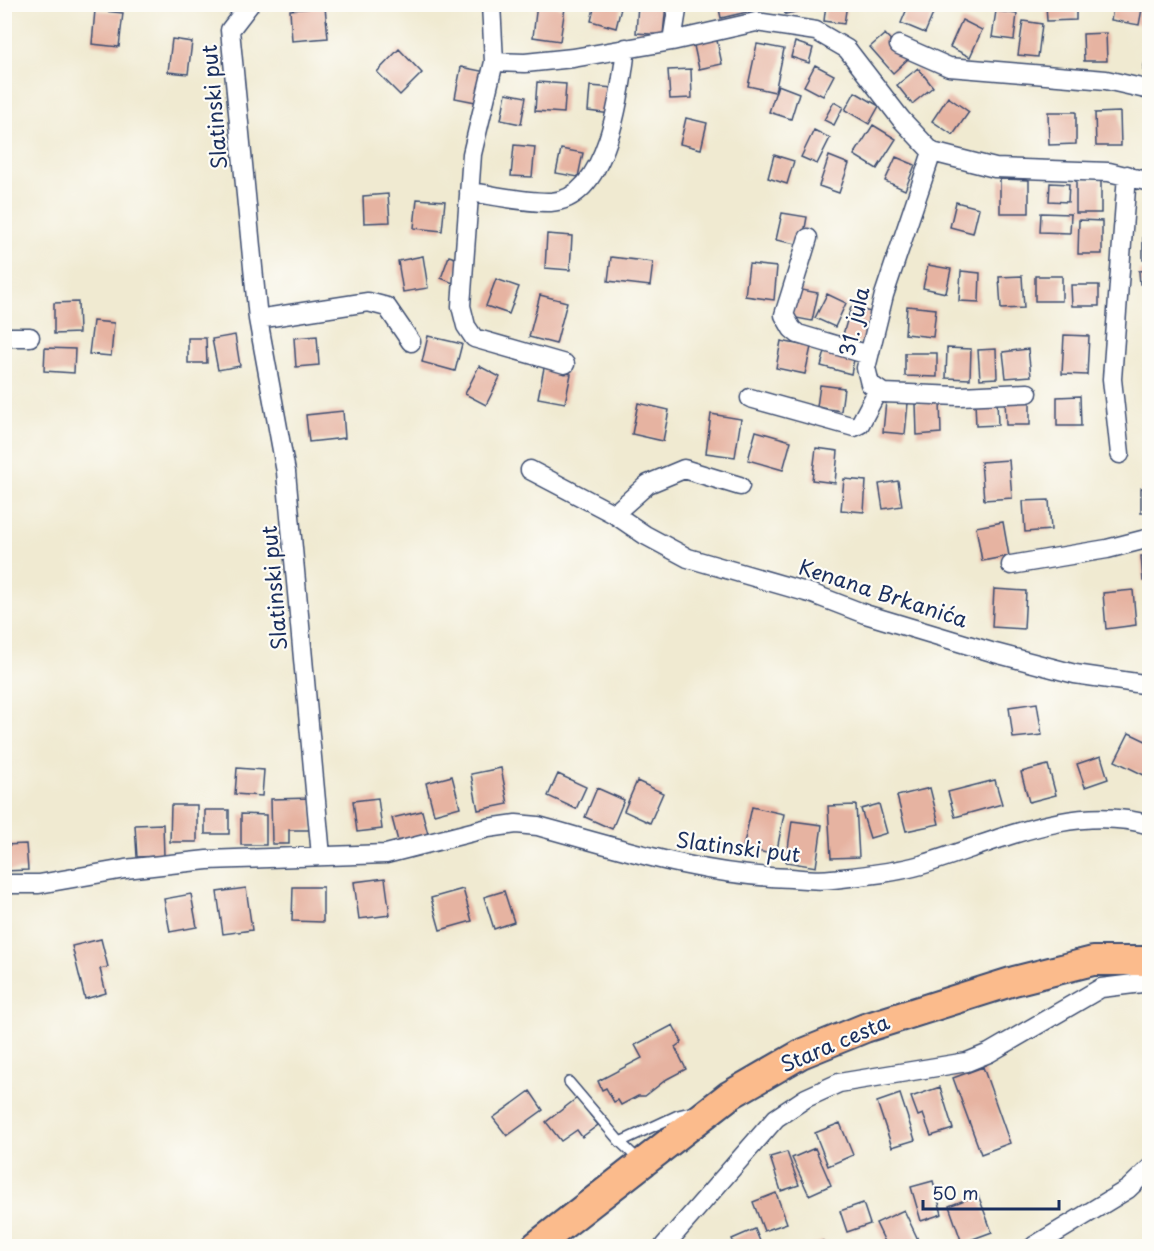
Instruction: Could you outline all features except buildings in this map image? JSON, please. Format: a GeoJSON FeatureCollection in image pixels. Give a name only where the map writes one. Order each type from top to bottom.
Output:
{"type":"FeatureCollection","features":[{"type":"Feature","properties":{"kind":"main road","name":"Stara cesta"},"geometry":{"type":"LineString","coordinates":[[536,1246],[730,1095],[801,1054],[866,1028],[1014,981],[1093,961],[1149,961]]}},
{"type":"Feature","properties":{"kind":"street","name":"Slatinski put"},"geometry":{"type":"LineString","coordinates":[[250,4],[230,30],[258,319],[286,472],[321,856]]}},
{"type":"Feature","properties":{"kind":"street"},"geometry":{"type":"LineString","coordinates":[[491,4],[494,62],[472,154],[461,306],[466,326],[474,338],[565,364]]}},
{"type":"Feature","properties":{"kind":"street"},"geometry":{"type":"LineString","coordinates":[[672,41],[678,4]]}},
{"type":"Feature","properties":{"kind":"street"},"geometry":{"type":"LineString","coordinates":[[494,62],[544,61],[672,41],[756,22],[816,31],[848,49],[901,119],[932,152],[995,168],[1082,169],[1128,175],[1149,182]]}},
{"type":"Feature","properties":{"kind":"street"},"geometry":{"type":"LineString","coordinates":[[899,45],[949,67],[1106,80],[1149,90]]}},
{"type":"Feature","properties":{"kind":"street"},"geometry":{"type":"LineString","coordinates":[[469,192],[552,202],[569,197],[582,189],[592,177],[621,97],[626,48]]}},
{"type":"Feature","properties":{"kind":"street","name":"31. jula"},"geometry":{"type":"LineString","coordinates":[[878,390],[870,384],[866,368],[895,260],[932,152]]}},
{"type":"Feature","properties":{"kind":"street"},"geometry":{"type":"LineString","coordinates":[[1120,454],[1112,379],[1128,175]]}},
{"type":"Feature","properties":{"kind":"street"},"geometry":{"type":"LineString","coordinates":[[808,238],[784,315],[788,324],[798,334],[869,355]]}},
{"type":"Feature","properties":{"kind":"street"},"geometry":{"type":"LineString","coordinates":[[258,319],[368,302],[387,307],[411,342]]}},
{"type":"Feature","properties":{"kind":"street"},"geometry":{"type":"LineString","coordinates":[[4,338],[30,337]]}},
{"type":"Feature","properties":{"kind":"street"},"geometry":{"type":"LineString","coordinates":[[750,398],[854,427],[861,424],[878,390],[883,393],[960,396],[1028,393]]}},
{"type":"Feature","properties":{"kind":"street"},"geometry":{"type":"LineString","coordinates":[[614,514],[648,484],[684,469],[740,486]]}},
{"type":"Feature","properties":{"kind":"street","name":"Kenana Brkanića"},"geometry":{"type":"LineString","coordinates":[[530,470],[614,514],[645,535],[688,558],[813,594],[865,614],[1075,674],[1149,685]]}},
{"type":"Feature","properties":{"kind":"street"},"geometry":{"type":"LineString","coordinates":[[1011,565],[1107,549],[1149,538]]}},
{"type":"Feature","properties":{"kind":"street","name":"Slatinski put"},"geometry":{"type":"LineString","coordinates":[[4,884],[39,884],[125,869],[207,860],[386,854],[516,824],[538,826],[673,864],[761,877],[830,879],[918,866],[1053,823],[1091,818],[1130,819],[1149,825]]}},
{"type":"Feature","properties":{"kind":"street","name":"Stara cesta"},"geometry":{"type":"LineString","coordinates":[[664,1246],[776,1118],[806,1098],[838,1083],[967,1062],[989,1053],[1101,988],[1149,982]]}},
{"type":"Feature","properties":{"kind":"street"},"geometry":{"type":"LineString","coordinates":[[1034,1246],[1128,1189],[1149,1168]]}},
{"type":"Feature","properties":{"kind":"lane"},"geometry":{"type":"LineString","coordinates":[[569,1082],[620,1142],[643,1164]]}},
{"type":"Feature","properties":{"kind":"lane"},"geometry":{"type":"LineString","coordinates":[[620,1142],[689,1111],[708,1112]]}}]}
